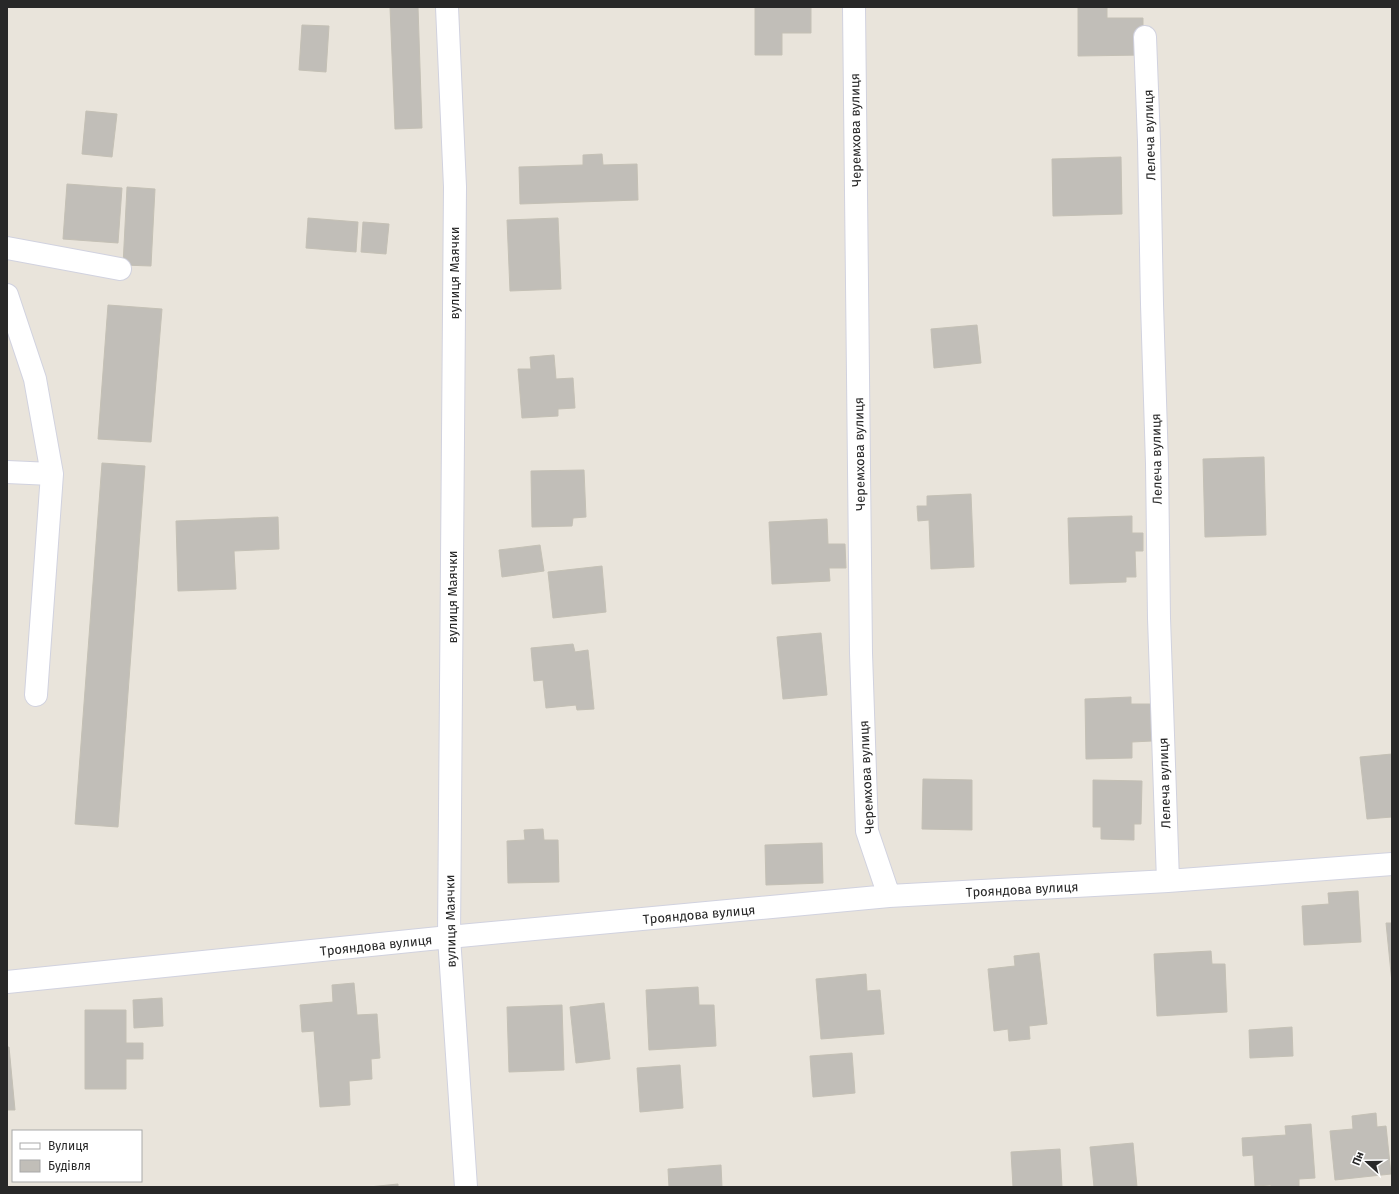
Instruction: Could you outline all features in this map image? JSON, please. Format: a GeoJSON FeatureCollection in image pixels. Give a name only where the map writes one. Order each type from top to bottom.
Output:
{"type":"FeatureCollection","features":[{"type":"Feature","properties":{"kind":"street","name":"вулиця Маячки"},"geometry":{"type":"LineString","coordinates":[[447,7],[455,187],[449,937],[466,1187]]}},
{"type":"Feature","properties":{"kind":"street","name":"Черемхова вулиця"},"geometry":{"type":"LineString","coordinates":[[854,7],[861,654],[866,816],[867,831],[888,896]]}},
{"type":"Feature","properties":{"kind":"street","name":"Лелеча вулиця"},"geometry":{"type":"LineString","coordinates":[[1145,37],[1150,142],[1159,618],[1168,881]]}},
{"type":"Feature","properties":{"kind":"street"},"geometry":{"type":"LineString","coordinates":[[7,248],[120,269]]}},
{"type":"Feature","properties":{"kind":"street"},"geometry":{"type":"LineString","coordinates":[[7,295],[35,379],[52,474],[36,695]]}},
{"type":"Feature","properties":{"kind":"street"},"geometry":{"type":"LineString","coordinates":[[7,472],[52,474]]}},
{"type":"Feature","properties":{"kind":"street","name":"Трояндова вулиця"},"geometry":{"type":"LineString","coordinates":[[7,982],[449,937],[888,896],[1168,881],[1392,864]]}},
{"type":"Feature","properties":{"kind":"building"},"geometry":{"type":"Polygon","coordinates":[[[390,7],[418,7],[422,128],[395,129],[390,7]]]}},
{"type":"Feature","properties":{"kind":"building"},"geometry":{"type":"Polygon","coordinates":[[[755,7],[811,7],[811,33],[782,33],[782,55],[755,55],[755,7]]]}},
{"type":"Feature","properties":{"kind":"building"},"geometry":{"type":"Polygon","coordinates":[[[1078,7],[1107,7],[1107,18],[1143,18],[1143,55],[1078,56],[1078,7]]]}},
{"type":"Feature","properties":{"kind":"building"},"geometry":{"type":"Polygon","coordinates":[[[302,25],[329,26],[326,72],[299,70],[302,25]]]}},
{"type":"Feature","properties":{"kind":"building"},"geometry":{"type":"Polygon","coordinates":[[[86,111],[117,114],[112,157],[82,154],[86,111]]]}},
{"type":"Feature","properties":{"kind":"building"},"geometry":{"type":"Polygon","coordinates":[[[602,154],[603,165],[637,164],[638,200],[520,204],[519,167],[583,165],[583,155],[602,154]]]}},
{"type":"Feature","properties":{"kind":"building"},"geometry":{"type":"Polygon","coordinates":[[[1121,157],[1122,214],[1053,216],[1052,159],[1121,157]]]}},
{"type":"Feature","properties":{"kind":"building"},"geometry":{"type":"Polygon","coordinates":[[[67,184],[122,188],[118,243],[63,239],[67,184]]]}},
{"type":"Feature","properties":{"kind":"building"},"geometry":{"type":"Polygon","coordinates":[[[127,187],[155,189],[151,266],[123,265],[127,187]]]}},
{"type":"Feature","properties":{"kind":"building"},"geometry":{"type":"Polygon","coordinates":[[[308,218],[358,222],[356,252],[306,248],[308,218]]]}},
{"type":"Feature","properties":{"kind":"building"},"geometry":{"type":"Polygon","coordinates":[[[558,218],[561,289],[510,291],[507,220],[558,218]]]}},
{"type":"Feature","properties":{"kind":"building"},"geometry":{"type":"Polygon","coordinates":[[[363,222],[389,224],[386,254],[361,252],[363,222]]]}},
{"type":"Feature","properties":{"kind":"building"},"geometry":{"type":"Polygon","coordinates":[[[108,305],[162,309],[151,442],[98,439],[108,305]]]}},
{"type":"Feature","properties":{"kind":"building"},"geometry":{"type":"Polygon","coordinates":[[[977,325],[981,363],[934,368],[931,329],[977,325]]]}},
{"type":"Feature","properties":{"kind":"building"},"geometry":{"type":"Polygon","coordinates":[[[554,355],[556,379],[573,378],[575,408],[558,409],[558,416],[522,418],[518,369],[531,369],[530,357],[554,355]]]}},
{"type":"Feature","properties":{"kind":"building"},"geometry":{"type":"Polygon","coordinates":[[[1264,457],[1266,535],[1205,537],[1203,459],[1264,457]]]}},
{"type":"Feature","properties":{"kind":"building"},"geometry":{"type":"Polygon","coordinates":[[[102,463],[145,466],[118,827],[75,824],[102,463]]]}},
{"type":"Feature","properties":{"kind":"building"},"geometry":{"type":"Polygon","coordinates":[[[584,470],[586,517],[573,518],[572,526],[532,527],[531,471],[584,470]]]}},
{"type":"Feature","properties":{"kind":"building"},"geometry":{"type":"Polygon","coordinates":[[[971,494],[974,567],[931,569],[929,520],[918,521],[917,506],[927,506],[927,496],[971,494]]]}},
{"type":"Feature","properties":{"kind":"building"},"geometry":{"type":"Polygon","coordinates":[[[1132,516],[1132,533],[1143,533],[1143,551],[1135,551],[1136,577],[1126,577],[1126,582],[1070,584],[1068,518],[1132,516]]]}},
{"type":"Feature","properties":{"kind":"building"},"geometry":{"type":"Polygon","coordinates":[[[278,517],[279,549],[234,551],[236,589],[178,591],[176,521],[278,517]]]}},
{"type":"Feature","properties":{"kind":"building"},"geometry":{"type":"Polygon","coordinates":[[[827,519],[828,544],[845,544],[846,568],[829,568],[830,581],[772,584],[769,522],[827,519]]]}},
{"type":"Feature","properties":{"kind":"building"},"geometry":{"type":"Polygon","coordinates":[[[540,545],[544,571],[502,577],[499,550],[540,545]]]}},
{"type":"Feature","properties":{"kind":"building"},"geometry":{"type":"Polygon","coordinates":[[[602,566],[606,612],[553,618],[548,572],[602,566]]]}},
{"type":"Feature","properties":{"kind":"building"},"geometry":{"type":"Polygon","coordinates":[[[821,633],[827,695],[783,699],[777,637],[821,633]]]}},
{"type":"Feature","properties":{"kind":"building"},"geometry":{"type":"Polygon","coordinates":[[[573,644],[575,652],[588,650],[594,709],[577,710],[576,705],[546,708],[543,680],[534,681],[531,648],[573,644]]]}},
{"type":"Feature","properties":{"kind":"building"},"geometry":{"type":"Polygon","coordinates":[[[1131,697],[1131,704],[1151,704],[1152,741],[1132,742],[1132,758],[1086,759],[1085,699],[1131,697]]]}},
{"type":"Feature","properties":{"kind":"building"},"geometry":{"type":"Polygon","coordinates":[[[1392,754],[1392,817],[1367,819],[1360,757],[1392,754]]]}},
{"type":"Feature","properties":{"kind":"building"},"geometry":{"type":"Polygon","coordinates":[[[923,779],[972,780],[972,830],[922,829],[923,779]]]}},
{"type":"Feature","properties":{"kind":"building"},"geometry":{"type":"Polygon","coordinates":[[[1093,780],[1142,781],[1141,824],[1134,824],[1134,840],[1101,839],[1101,827],[1093,827],[1093,780]]]}},
{"type":"Feature","properties":{"kind":"building"},"geometry":{"type":"Polygon","coordinates":[[[543,829],[544,840],[558,840],[559,882],[508,883],[507,841],[525,840],[524,830],[543,829]]]}},
{"type":"Feature","properties":{"kind":"building"},"geometry":{"type":"Polygon","coordinates":[[[822,843],[823,883],[766,885],[765,845],[822,843]]]}},
{"type":"Feature","properties":{"kind":"building"},"geometry":{"type":"Polygon","coordinates":[[[1358,891],[1361,942],[1304,945],[1302,906],[1329,904],[1328,893],[1358,891]]]}},
{"type":"Feature","properties":{"kind":"building"},"geometry":{"type":"Polygon","coordinates":[[[1386,923],[1392,923],[1392,983],[1386,923]]]}},
{"type":"Feature","properties":{"kind":"building"},"geometry":{"type":"Polygon","coordinates":[[[1211,951],[1212,964],[1225,964],[1227,1012],[1157,1016],[1154,954],[1211,951]]]}},
{"type":"Feature","properties":{"kind":"building"},"geometry":{"type":"Polygon","coordinates":[[[1039,953],[1047,1024],[1029,1026],[1030,1039],[1009,1041],[1008,1029],[994,1031],[988,969],[1015,966],[1014,956],[1039,953]]]}},
{"type":"Feature","properties":{"kind":"building"},"geometry":{"type":"Polygon","coordinates":[[[866,974],[867,991],[880,990],[884,1034],[821,1039],[816,979],[866,974]]]}},
{"type":"Feature","properties":{"kind":"building"},"geometry":{"type":"Polygon","coordinates":[[[354,983],[357,1015],[377,1014],[380,1058],[371,1059],[372,1079],[349,1081],[350,1105],[320,1107],[314,1031],[302,1032],[300,1005],[333,1002],[332,985],[354,983]]]}},
{"type":"Feature","properties":{"kind":"building"},"geometry":{"type":"Polygon","coordinates":[[[698,987],[699,1005],[714,1005],[716,1046],[649,1050],[646,990],[698,987]]]}},
{"type":"Feature","properties":{"kind":"building"},"geometry":{"type":"Polygon","coordinates":[[[162,998],[163,1026],[134,1028],[133,1000],[162,998]]]}},
{"type":"Feature","properties":{"kind":"building"},"geometry":{"type":"Polygon","coordinates":[[[604,1003],[610,1059],[576,1063],[570,1007],[604,1003]]]}},
{"type":"Feature","properties":{"kind":"building"},"geometry":{"type":"Polygon","coordinates":[[[562,1005],[564,1070],[509,1072],[507,1007],[562,1005]]]}},
{"type":"Feature","properties":{"kind":"building"},"geometry":{"type":"Polygon","coordinates":[[[85,1010],[126,1010],[126,1043],[143,1043],[143,1059],[126,1059],[126,1089],[85,1089],[85,1010]]]}},
{"type":"Feature","properties":{"kind":"building"},"geometry":{"type":"Polygon","coordinates":[[[1292,1027],[1293,1056],[1250,1058],[1249,1030],[1292,1027]]]}},
{"type":"Feature","properties":{"kind":"building"},"geometry":{"type":"Polygon","coordinates":[[[7,1047],[9,1047],[15,1110],[7,1110],[7,1047]]]}},
{"type":"Feature","properties":{"kind":"building"},"geometry":{"type":"Polygon","coordinates":[[[852,1053],[855,1093],[813,1097],[810,1056],[852,1053]]]}},
{"type":"Feature","properties":{"kind":"building"},"geometry":{"type":"Polygon","coordinates":[[[680,1065],[683,1108],[640,1112],[637,1068],[680,1065]]]}},
{"type":"Feature","properties":{"kind":"building"},"geometry":{"type":"Polygon","coordinates":[[[1376,1113],[1377,1127],[1386,1126],[1391,1174],[1335,1180],[1330,1131],[1353,1129],[1352,1116],[1376,1113]]]}},
{"type":"Feature","properties":{"kind":"building"},"geometry":{"type":"Polygon","coordinates":[[[1311,1124],[1315,1178],[1299,1179],[1299,1187],[1271,1187],[1271,1185],[1255,1186],[1253,1155],[1243,1156],[1242,1138],[1286,1135],[1285,1126],[1311,1124]]]}},
{"type":"Feature","properties":{"kind":"building"},"geometry":{"type":"Polygon","coordinates":[[[1133,1143],[1137,1187],[1094,1187],[1090,1147],[1133,1143]]]}},
{"type":"Feature","properties":{"kind":"building"},"geometry":{"type":"Polygon","coordinates":[[[1060,1149],[1062,1187],[1013,1187],[1011,1152],[1060,1149]]]}},
{"type":"Feature","properties":{"kind":"building"},"geometry":{"type":"Polygon","coordinates":[[[721,1165],[722,1187],[669,1187],[668,1169],[721,1165]]]}},
{"type":"Feature","properties":{"kind":"building"},"geometry":{"type":"Polygon","coordinates":[[[398,1184],[398,1187],[369,1187],[398,1184]]]}}]}
